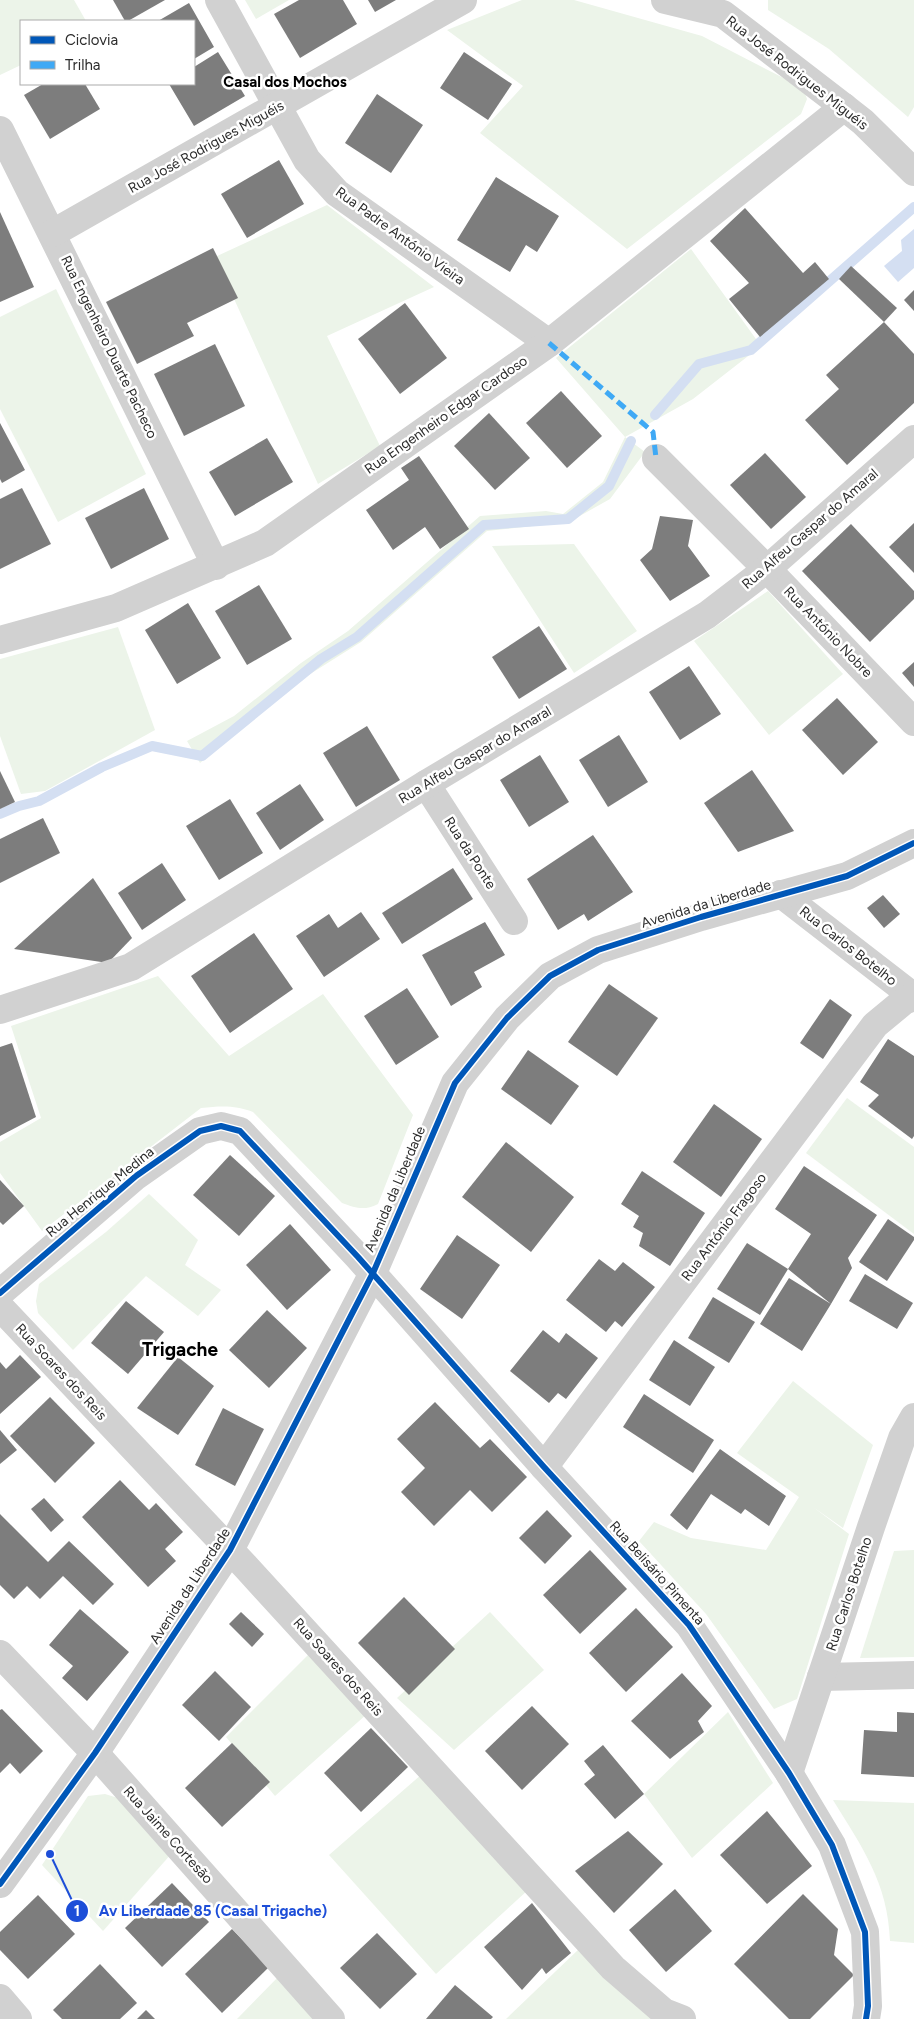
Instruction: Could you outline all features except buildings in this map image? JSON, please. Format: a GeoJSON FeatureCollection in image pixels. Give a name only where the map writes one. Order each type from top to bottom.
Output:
{"type":"FeatureCollection","features":[{"type":"Feature","properties":{"kind":"street","name":"Rua Padre António Vieira"},"geometry":{"type":"LineString","coordinates":[[218,0],[307,160],[337,193],[550,342]]}},
{"type":"Feature","properties":{"kind":"street","name":"Rua José Rodrigues Miguéis"},"geometry":{"type":"LineString","coordinates":[[53,233],[463,0]]}},
{"type":"Feature","properties":{"kind":"street","name":"Rua José Rodrigues Miguéis"},"geometry":{"type":"LineString","coordinates":[[665,0],[729,7],[863,122],[914,172]]}},
{"type":"Feature","properties":{"kind":"street","name":"Rua Engenheiro Edgar Cardoso"},"geometry":{"type":"LineString","coordinates":[[0,640],[116,608],[265,543],[550,342],[844,107]]}},
{"type":"Feature","properties":{"kind":"street","name":"Rua Engenheiro Duarte Pacheco"},"geometry":{"type":"LineString","coordinates":[[0,130],[53,233],[216,566]]}},
{"type":"Feature","properties":{"kind":"street","name":"Rua Alfeu Gaspar do Amaral"},"geometry":{"type":"LineString","coordinates":[[0,1010],[131,967],[426,784],[707,615],[767,569],[914,439]]}},
{"type":"Feature","properties":{"kind":"street","name":"Rua António Nobre"},"geometry":{"type":"LineString","coordinates":[[656,458],[767,569],[914,722]]}},
{"type":"Feature","properties":{"kind":"street","name":"Rua da Ponte"},"geometry":{"type":"LineString","coordinates":[[426,784],[514,922]]}},
{"type":"Feature","properties":{"kind":"street","name":"Avenida da Liberdade"},"geometry":{"type":"LineString","coordinates":[[0,1884],[95,1753],[230,1550],[373,1273],[455,1083],[507,1018],[550,976],[598,950],[701,917],[847,876],[914,843]]}},
{"type":"Feature","properties":{"kind":"street","name":"Rua Carlos Botelho"},"geometry":{"type":"LineString","coordinates":[[781,894],[914,997]]}},
{"type":"Feature","properties":{"kind":"street","name":"Rua António Fragoso"},"geometry":{"type":"LineString","coordinates":[[544,1467],[875,1025],[904,1001],[914,997]]}},
{"type":"Feature","properties":{"kind":"street","name":"Rua Henrique Medina"},"geometry":{"type":"LineString","coordinates":[[0,1293],[136,1176],[200,1131],[221,1126],[240,1131],[373,1273]]}},
{"type":"Feature","properties":{"kind":"street","name":"Rua Belisário Pimenta"},"geometry":{"type":"LineString","coordinates":[[373,1273],[544,1467],[689,1625],[789,1773],[832,1845],[865,1932],[868,2006],[866,2019]]}},
{"type":"Feature","properties":{"kind":"street","name":"Rua Soares dos Reis"},"geometry":{"type":"LineString","coordinates":[[0,1307],[230,1550],[613,1968],[664,2012],[682,2019]]}},
{"type":"Feature","properties":{"kind":"street","name":"Rua Carlos Botelho"},"geometry":{"type":"LineString","coordinates":[[789,1773],[821,1677],[910,1431]]}},
{"type":"Feature","properties":{"kind":"street","name":"Rua Jaime Cortesão"},"geometry":{"type":"LineString","coordinates":[[0,1654],[95,1753],[332,2019]]}},
{"type":"Feature","properties":{"kind":"street"},"geometry":{"type":"LineString","coordinates":[[821,1677],[914,1675]]}},
{"type":"Feature","properties":{"kind":"street"},"geometry":{"type":"LineString","coordinates":[[0,1998],[18,2019]]}},
{"type":"Feature","properties":{"kind":"shaded area"},"geometry":{"type":"Polygon","coordinates":[[[0,0],[74,0],[85,20],[20,20],[20,65],[0,75],[0,0]]]}},
{"type":"Feature","properties":{"kind":"shaded area"},"geometry":{"type":"Polygon","coordinates":[[[245,0],[289,0],[256,19],[245,0]]]}},
{"type":"Feature","properties":{"kind":"shaded area"},"geometry":{"type":"Polygon","coordinates":[[[522,0],[574,0],[702,36],[803,88],[807,99],[801,114],[627,249],[480,133],[523,86],[447,30],[522,0]]]}},
{"type":"Feature","properties":{"kind":"shaded area"},"geometry":{"type":"Polygon","coordinates":[[[768,0],[914,0],[914,107],[908,117],[829,49],[768,10],[768,0]]]}},
{"type":"Feature","properties":{"kind":"shaded area"},"geometry":{"type":"Polygon","coordinates":[[[327,205],[434,287],[327,336],[380,446],[318,484],[215,257],[327,205]]]}},
{"type":"Feature","properties":{"kind":"shaded area"},"geometry":{"type":"Polygon","coordinates":[[[691,249],[761,346],[693,399],[625,437],[556,358],[691,249]]]}},
{"type":"Feature","properties":{"kind":"shaded area"},"geometry":{"type":"Polygon","coordinates":[[[56,289],[146,474],[58,522],[0,409],[0,317],[56,289]]]}},
{"type":"Feature","properties":{"kind":"shaded area"},"geometry":{"type":"Polygon","coordinates":[[[625,437],[645,452],[610,499],[569,522],[487,531],[361,642],[307,676],[200,763],[187,741],[234,716],[301,663],[348,631],[480,516],[546,511],[563,514],[603,482],[625,437]]]}},
{"type":"Feature","properties":{"kind":"shaded area"},"geometry":{"type":"Polygon","coordinates":[[[574,544],[637,631],[574,673],[492,546],[574,544]]]}},
{"type":"Feature","properties":{"kind":"shaded area"},"geometry":{"type":"Polygon","coordinates":[[[768,591],[843,674],[769,735],[694,641],[768,591]]]}},
{"type":"Feature","properties":{"kind":"shaded area"},"geometry":{"type":"Polygon","coordinates":[[[118,627],[155,730],[45,791],[21,794],[0,736],[0,659],[118,627]]]}},
{"type":"Feature","properties":{"kind":"shaded area"},"geometry":{"type":"Polygon","coordinates":[[[158,976],[229,1056],[323,994],[413,1115],[378,1204],[368,1208],[360,1208],[342,1203],[253,1112],[234,1107],[208,1107],[201,1108],[42,1231],[0,1173],[0,1142],[41,1118],[11,1026],[158,976]]]}},
{"type":"Feature","properties":{"kind":"shaded area"},"geometry":{"type":"Polygon","coordinates":[[[847,1098],[914,1147],[914,1234],[806,1153],[847,1098]]]}},
{"type":"Feature","properties":{"kind":"shaded area"},"geometry":{"type":"Polygon","coordinates":[[[149,1194],[198,1240],[185,1265],[221,1290],[198,1316],[146,1276],[73,1350],[38,1313],[36,1301],[39,1284],[106,1232],[149,1194]]]}},
{"type":"Feature","properties":{"kind":"shaded area"},"geometry":{"type":"Polygon","coordinates":[[[793,1381],[873,1445],[843,1528],[813,1507],[849,1534],[797,1699],[774,1709],[706,1614],[639,1541],[654,1522],[691,1538],[766,1550],[799,1497],[737,1453],[793,1381]]]}},
{"type":"Feature","properties":{"kind":"shaded area"},"geometry":{"type":"Polygon","coordinates":[[[914,1550],[914,1657],[860,1658],[894,1551],[914,1550]]]}},
{"type":"Feature","properties":{"kind":"shaded area"},"geometry":{"type":"Polygon","coordinates":[[[490,1612],[544,1670],[454,1750],[397,1698],[490,1612]]]}},
{"type":"Feature","properties":{"kind":"shaded area"},"geometry":{"type":"Polygon","coordinates":[[[312,1651],[367,1714],[275,1796],[226,1737],[312,1651]]]}},
{"type":"Feature","properties":{"kind":"shaded area"},"geometry":{"type":"Polygon","coordinates":[[[728,1712],[773,1783],[692,1858],[644,1794],[728,1712]]]}},
{"type":"Feature","properties":{"kind":"shaded area"},"geometry":{"type":"Polygon","coordinates":[[[422,1774],[528,1890],[436,1974],[329,1855],[422,1774]]]}},
{"type":"Feature","properties":{"kind":"shaded area"},"geometry":{"type":"Polygon","coordinates":[[[105,1794],[118,1798],[172,1853],[103,1931],[42,1865],[88,1796],[105,1794]]]}},
{"type":"Feature","properties":{"kind":"shaded area"},"geometry":{"type":"Polygon","coordinates":[[[833,1800],[914,1803],[914,1943],[890,1941],[888,1920],[879,1883],[872,1866],[833,1800]]]}},
{"type":"Feature","properties":{"kind":"shaded area"},"geometry":{"type":"Polygon","coordinates":[[[580,1948],[662,2019],[506,2019],[580,1948]]]}},
{"type":"Feature","properties":{"kind":"shaded area"},"geometry":{"type":"Polygon","coordinates":[[[280,1975],[318,2019],[237,2019],[280,1975]]]}},
{"type":"Feature","properties":{"kind":"water"},"geometry":{"type":"Polygon","coordinates":[[[914,229],[914,268],[898,282],[884,266],[902,251],[901,240],[914,229]]]}},
{"type":"Feature","properties":{"kind":"waterway"},"geometry":{"type":"LineString","coordinates":[[655,415],[699,364],[751,350],[914,207]]}},
{"type":"Feature","properties":{"kind":"waterway"},"geometry":{"type":"LineString","coordinates":[[0,814],[19,806],[39,801],[102,767],[152,746],[202,756],[321,659],[357,637],[484,525],[568,519],[609,486],[631,441]]}},
{"type":"Feature","properties":{"kind":"marked path"},"geometry":{"type":"LineString","coordinates":[[549,343],[653,432],[656,458]]}},
{"type":"Feature","properties":{"kind":"cycle path"},"geometry":{"type":"LineString","coordinates":[[0,1884],[95,1753],[230,1550],[373,1273],[455,1083],[507,1018],[550,976],[598,950],[701,917],[847,876],[914,843]]}},
{"type":"Feature","properties":{"kind":"cycle path"},"geometry":{"type":"LineString","coordinates":[[0,1293],[136,1176],[200,1131],[221,1126],[240,1131],[358,1257],[544,1467],[689,1625],[789,1773],[832,1845],[865,1932],[868,2006],[866,2019]]}},
{"type":"Feature","properties":{"kind":"place","name":"Av Liberdade 85 (Casal Trigache)"},"geometry":{"type":"Point","coordinates":[50,1854]}},
{"type":"Feature","properties":{"kind":"district","name":"Casal dos Mochos"},"geometry":{"type":"Point","coordinates":[285,82]}},
{"type":"Feature","properties":{"kind":"district","name":"Trigache"},"geometry":{"type":"Point","coordinates":[180,1349]}}]}
